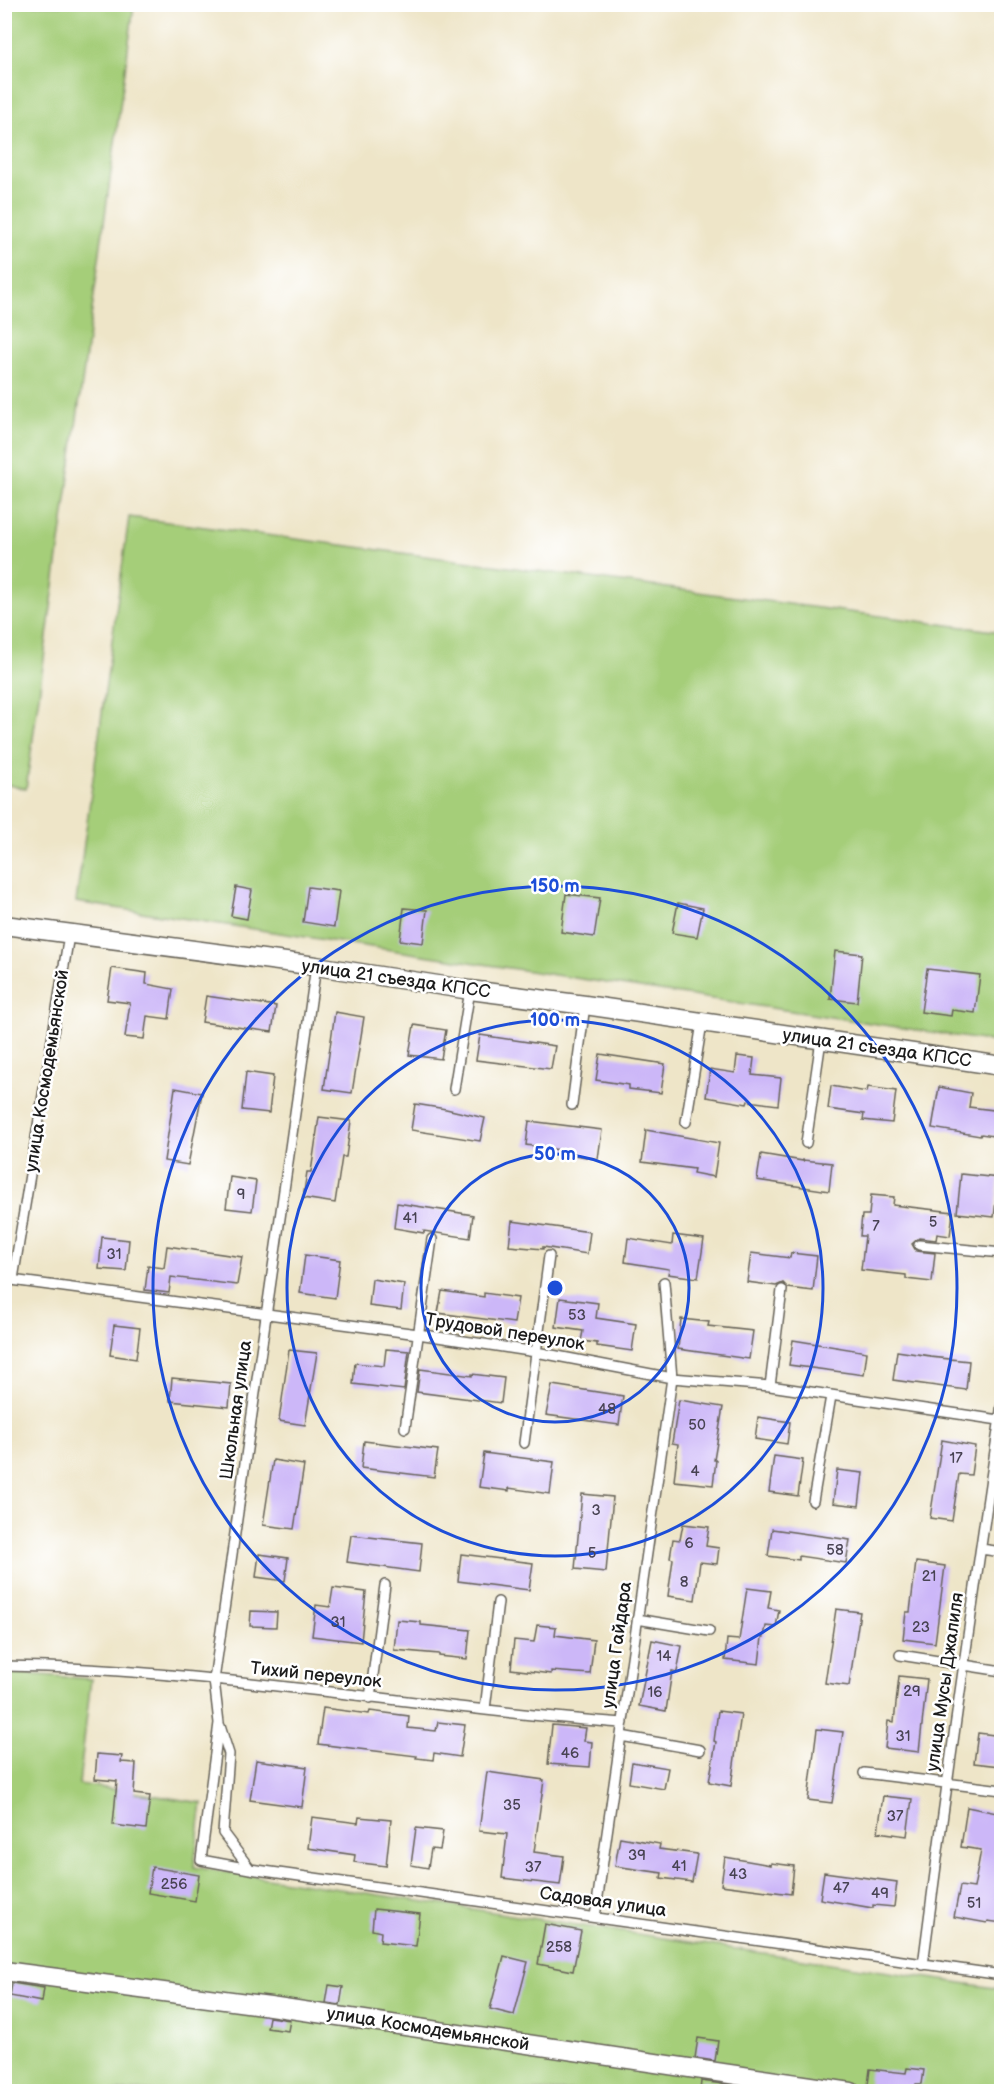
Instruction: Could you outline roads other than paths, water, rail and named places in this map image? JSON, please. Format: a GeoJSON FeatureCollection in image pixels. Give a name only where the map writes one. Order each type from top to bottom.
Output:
{"type":"FeatureCollection","features":[{"type":"Feature","properties":{"kind":"street","name":"улица 21 съезда КПСС"},"geometry":{"type":"LineString","coordinates":[[4,925],[316,966],[1002,1066]]}},
{"type":"Feature","properties":{"kind":"street","name":"улица Космодемьянской"},"geometry":{"type":"LineString","coordinates":[[4,1971],[270,2006],[851,2091]]}},
{"type":"Feature","properties":{"kind":"lane","name":"улица Космодемьянской"},"geometry":{"type":"LineString","coordinates":[[9,1279],[69,934]]}},
{"type":"Feature","properties":{"kind":"lane","name":"Школьная улица"},"geometry":{"type":"LineString","coordinates":[[201,1860],[219,1723],[214,1680],[316,966]]}},
{"type":"Feature","properties":{"kind":"lane"},"geometry":{"type":"LineString","coordinates":[[454,1089],[470,990]]}},
{"type":"Feature","properties":{"kind":"lane"},"geometry":{"type":"LineString","coordinates":[[572,1105],[585,1005]]}},
{"type":"Feature","properties":{"kind":"lane"},"geometry":{"type":"LineString","coordinates":[[686,1122],[702,1023]]}},
{"type":"Feature","properties":{"kind":"lane"},"geometry":{"type":"LineString","coordinates":[[806,1143],[821,1040]]}},
{"type":"Feature","properties":{"kind":"lane"},"geometry":{"type":"LineString","coordinates":[[405,1428],[432,1239]]}},
{"type":"Feature","properties":{"kind":"lane"},"geometry":{"type":"LineString","coordinates":[[920,1245],[1002,1253]]}},
{"type":"Feature","properties":{"kind":"lane"},"geometry":{"type":"LineString","coordinates":[[524,1443],[549,1256]]}},
{"type":"Feature","properties":{"kind":"lane","name":"Трудовой переулок"},"geometry":{"type":"LineString","coordinates":[[9,1279],[417,1334],[536,1352],[672,1378],[770,1386],[999,1420]]}},
{"type":"Feature","properties":{"kind":"lane","name":"улица Гайдара"},"geometry":{"type":"LineString","coordinates":[[595,1917],[672,1378],[664,1282]]}},
{"type":"Feature","properties":{"kind":"lane"},"geometry":{"type":"LineString","coordinates":[[770,1386],[782,1290]]}},
{"type":"Feature","properties":{"kind":"lane"},"geometry":{"type":"LineString","coordinates":[[813,1501],[831,1396]]}},
{"type":"Feature","properties":{"kind":"lane","name":"улица Мусы Джалиля"},"geometry":{"type":"LineString","coordinates":[[923,1965],[1002,1404]]}},
{"type":"Feature","properties":{"kind":"lane"},"geometry":{"type":"LineString","coordinates":[[981,1549],[1002,1552]]}},
{"type":"Feature","properties":{"kind":"lane"},"geometry":{"type":"LineString","coordinates":[[370,1698],[385,1585]]}},
{"type":"Feature","properties":{"kind":"lane"},"geometry":{"type":"LineString","coordinates":[[485,1709],[498,1602]]}},
{"type":"Feature","properties":{"kind":"lane"},"geometry":{"type":"LineString","coordinates":[[638,1619],[709,1631]]}},
{"type":"Feature","properties":{"kind":"lane"},"geometry":{"type":"LineString","coordinates":[[900,1655],[1002,1671]]}},
{"type":"Feature","properties":{"kind":"lane","name":"Тихий переулок"},"geometry":{"type":"LineString","coordinates":[[4,1666],[74,1667],[623,1723]]}},
{"type":"Feature","properties":{"kind":"lane"},"geometry":{"type":"LineString","coordinates":[[219,1723],[229,1754],[223,1833],[250,1869]]}},
{"type":"Feature","properties":{"kind":"lane"},"geometry":{"type":"LineString","coordinates":[[621,1736],[700,1750]]}},
{"type":"Feature","properties":{"kind":"lane"},"geometry":{"type":"LineString","coordinates":[[864,1773],[1002,1790]]}},
{"type":"Feature","properties":{"kind":"lane","name":"Садовая улица"},"geometry":{"type":"LineString","coordinates":[[201,1860],[250,1869],[1002,1976]]}}]}
